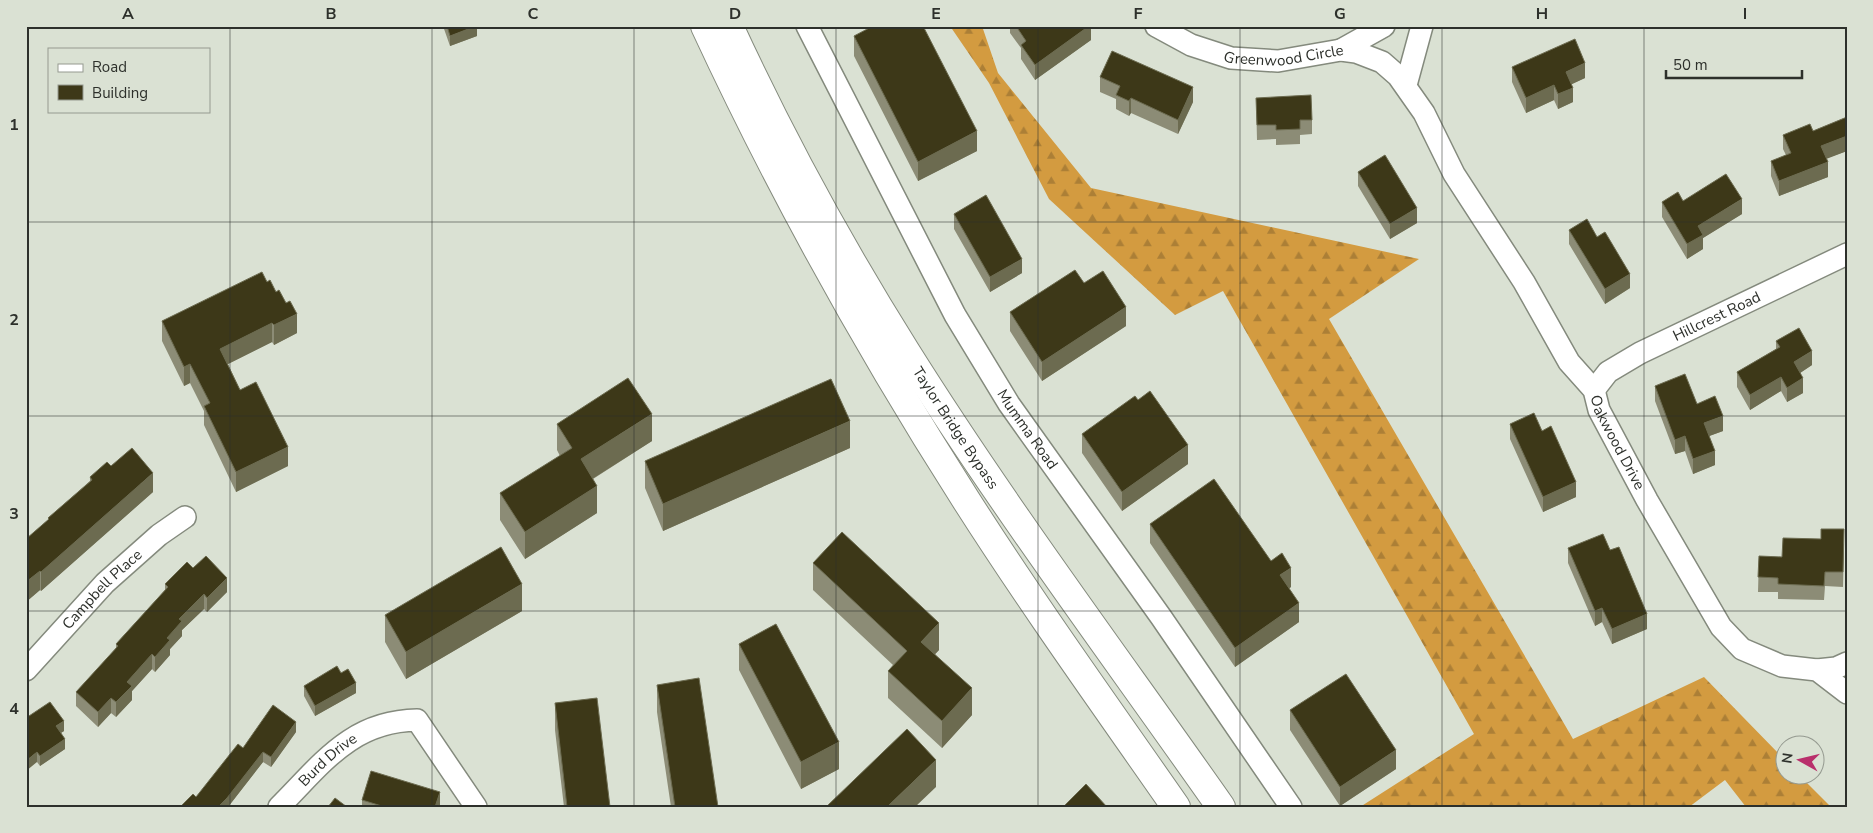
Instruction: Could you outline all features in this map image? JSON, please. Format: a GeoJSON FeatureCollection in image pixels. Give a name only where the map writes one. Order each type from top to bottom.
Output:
{"type":"FeatureCollection","features":[{"type":"Feature","properties":{"kind":"main road","name":"Taylor Bridge Bypass"},"geometry":{"type":"LineString","coordinates":[[705,26],[770,162],[923,432],[1015,575],[1176,807]]}},
{"type":"Feature","properties":{"kind":"main road","name":"Taylor Bridge Bypass"},"geometry":{"type":"LineString","coordinates":[[729,26],[798,168],[906,352],[998,491],[1221,807]]}},
{"type":"Feature","properties":{"kind":"street","name":"Mumma Road"},"geometry":{"type":"LineString","coordinates":[[807,26],[955,315],[1008,404],[1161,617],[1291,807]]}},
{"type":"Feature","properties":{"kind":"street","name":"Greenwood Circle"},"geometry":{"type":"LineString","coordinates":[[1156,26],[1191,46],[1232,58],[1278,61],[1341,50],[1356,52],[1375,59],[1398,76],[1406,85]]}},
{"type":"Feature","properties":{"kind":"street"},"geometry":{"type":"LineString","coordinates":[[1341,50],[1384,26]]}},
{"type":"Feature","properties":{"kind":"street"},"geometry":{"type":"LineString","coordinates":[[1406,85],[1422,26]]}},
{"type":"Feature","properties":{"kind":"street","name":"Oakwood Drive"},"geometry":{"type":"LineString","coordinates":[[1406,85],[1424,113],[1454,174],[1524,282],[1569,362],[1594,390],[1599,410],[1647,500],[1721,627],[1733,642],[1759,658],[1782,666],[1817,670]]}},
{"type":"Feature","properties":{"kind":"street","name":"Hillcrest Road"},"geometry":{"type":"LineString","coordinates":[[1594,390],[1608,372],[1640,353],[1847,254]]}},
{"type":"Feature","properties":{"kind":"street","name":"Campbell Place"},"geometry":{"type":"LineString","coordinates":[[26,670],[105,584],[159,535],[185,517]]}},
{"type":"Feature","properties":{"kind":"street"},"geometry":{"type":"LineString","coordinates":[[1817,670],[1836,668],[1847,663]]}},
{"type":"Feature","properties":{"kind":"street"},"geometry":{"type":"LineString","coordinates":[[1817,670],[1847,693]]}},
{"type":"Feature","properties":{"kind":"street","name":"Burd Drive"},"geometry":{"type":"LineString","coordinates":[[279,807],[327,756],[351,738],[371,727],[395,720],[417,720],[476,807]]}},
{"type":"Feature","properties":{"kind":"green space"},"geometry":{"type":"Polygon","coordinates":[[[950,26],[982,26],[998,73],[1091,188],[1419,259],[1329,319],[1573,739],[1704,677],[1776,751],[1776,786],[1810,786],[1831,807],[1746,807],[1725,780],[1689,807],[1360,807],[1474,734],[1223,291],[1175,315],[1049,199],[989,83],[950,26]]]}},
{"type":"Feature","properties":{"kind":"building"},"geometry":{"type":"Polygon","coordinates":[[[447,26],[476,26],[450,36],[447,26]]]}},
{"type":"Feature","properties":{"kind":"building"},"geometry":{"type":"Polygon","coordinates":[[[873,26],[923,26],[977,131],[918,162],[854,36],[873,26]]]}},
{"type":"Feature","properties":{"kind":"building"},"geometry":{"type":"Polygon","coordinates":[[[1016,26],[1089,26],[1035,65],[1021,45],[1026,41],[1016,26]]]}},
{"type":"Feature","properties":{"kind":"building"},"geometry":{"type":"Polygon","coordinates":[[[1575,39],[1585,63],[1566,72],[1573,88],[1558,94],[1554,85],[1526,98],[1512,67],[1575,39]]]}},
{"type":"Feature","properties":{"kind":"building"},"geometry":{"type":"Polygon","coordinates":[[[1112,51],[1193,87],[1178,120],[1131,98],[1129,101],[1116,95],[1120,86],[1100,77],[1112,51]]]}},
{"type":"Feature","properties":{"kind":"building"},"geometry":{"type":"Polygon","coordinates":[[[1311,95],[1312,120],[1300,120],[1300,129],[1276,130],[1276,125],[1257,125],[1256,98],[1311,95]]]}},
{"type":"Feature","properties":{"kind":"building"},"geometry":{"type":"Polygon","coordinates":[[[1847,117],[1847,136],[1821,146],[1828,162],[1779,181],[1771,161],[1791,153],[1783,135],[1810,124],[1813,131],[1847,117]]]}},
{"type":"Feature","properties":{"kind":"building"},"geometry":{"type":"Polygon","coordinates":[[[1385,155],[1417,208],[1390,224],[1358,172],[1385,155]]]}},
{"type":"Feature","properties":{"kind":"building"},"geometry":{"type":"Polygon","coordinates":[[[1726,174],[1742,199],[1698,226],[1703,235],[1687,244],[1662,202],[1678,192],[1683,201],[1726,174]]]}},
{"type":"Feature","properties":{"kind":"building"},"geometry":{"type":"Polygon","coordinates":[[[986,195],[1022,259],[990,277],[954,214],[986,195]]]}},
{"type":"Feature","properties":{"kind":"building"},"geometry":{"type":"Polygon","coordinates":[[[1587,219],[1597,237],[1605,232],[1630,274],[1605,289],[1569,230],[1587,219]]]}},
{"type":"Feature","properties":{"kind":"building"},"geometry":{"type":"Polygon","coordinates":[[[1075,270],[1084,283],[1103,271],[1126,307],[1042,362],[1010,312],[1075,270]]]}},
{"type":"Feature","properties":{"kind":"building"},"geometry":{"type":"Polygon","coordinates":[[[262,272],[267,282],[270,280],[276,292],[279,290],[286,303],[290,301],[297,314],[274,325],[272,323],[220,349],[240,390],[256,382],[288,447],[236,472],[204,406],[210,403],[190,364],[184,367],[162,321],[262,272]]]}},
{"type":"Feature","properties":{"kind":"building"},"geometry":{"type":"Polygon","coordinates":[[[1799,328],[1812,351],[1794,362],[1803,378],[1787,388],[1781,377],[1750,395],[1737,372],[1780,347],[1776,341],[1799,328]]]}},
{"type":"Feature","properties":{"kind":"building"},"geometry":{"type":"Polygon","coordinates":[[[1685,374],[1697,404],[1715,396],[1723,416],[1704,423],[1715,451],[1693,459],[1685,436],[1675,440],[1655,386],[1685,374]]]}},
{"type":"Feature","properties":{"kind":"building"},"geometry":{"type":"Polygon","coordinates":[[[628,378],[652,414],[581,459],[597,486],[525,532],[500,493],[572,448],[557,424],[628,378]]]}},
{"type":"Feature","properties":{"kind":"building"},"geometry":{"type":"Polygon","coordinates":[[[831,379],[850,421],[663,504],[645,461],[831,379]]]}},
{"type":"Feature","properties":{"kind":"building"},"geometry":{"type":"Polygon","coordinates":[[[1150,391],[1188,445],[1122,492],[1082,434],[1135,396],[1138,400],[1150,391]]]}},
{"type":"Feature","properties":{"kind":"building"},"geometry":{"type":"Polygon","coordinates":[[[1534,413],[1542,431],[1551,426],[1576,482],[1543,497],[1510,424],[1534,413]]]}},
{"type":"Feature","properties":{"kind":"building"},"geometry":{"type":"Polygon","coordinates":[[[132,448],[153,473],[41,572],[26,582],[26,539],[92,480],[90,477],[107,462],[111,466],[132,448]]]}},
{"type":"Feature","properties":{"kind":"building"},"geometry":{"type":"Polygon","coordinates":[[[1214,479],[1271,561],[1282,553],[1291,568],[1280,575],[1299,603],[1235,648],[1150,524],[1214,479]]]}},
{"type":"Feature","properties":{"kind":"building"},"geometry":{"type":"Polygon","coordinates":[[[1821,529],[1844,529],[1843,572],[1825,572],[1824,586],[1778,584],[1778,578],[1758,577],[1759,556],[1782,557],[1783,538],[1821,539],[1821,529]]]}},
{"type":"Feature","properties":{"kind":"building"},"geometry":{"type":"Polygon","coordinates":[[[842,532],[939,623],[921,642],[972,688],[942,721],[888,671],[907,651],[813,563],[842,532]]]}},
{"type":"Feature","properties":{"kind":"building"},"geometry":{"type":"Polygon","coordinates":[[[1603,534],[1610,550],[1619,547],[1647,614],[1612,629],[1602,608],[1595,611],[1568,548],[1603,534]]]}},
{"type":"Feature","properties":{"kind":"building"},"geometry":{"type":"Polygon","coordinates":[[[501,547],[522,584],[406,652],[385,615],[501,547]]]}},
{"type":"Feature","properties":{"kind":"building"},"geometry":{"type":"Polygon","coordinates":[[[206,556],[227,578],[207,598],[204,594],[179,619],[182,621],[167,638],[170,640],[155,657],[152,654],[127,682],[132,686],[116,702],[111,698],[98,712],[76,692],[118,646],[116,644],[168,587],[165,584],[187,562],[193,568],[206,556]]]}},
{"type":"Feature","properties":{"kind":"building"},"geometry":{"type":"Polygon","coordinates":[[[776,624],[839,742],[801,762],[739,644],[776,624]]]}},
{"type":"Feature","properties":{"kind":"building"},"geometry":{"type":"Polygon","coordinates":[[[337,666],[341,673],[348,669],[356,683],[315,706],[304,686],[337,666]]]}},
{"type":"Feature","properties":{"kind":"building"},"geometry":{"type":"Polygon","coordinates":[[[1346,674],[1396,750],[1340,787],[1290,710],[1346,674]]]}},
{"type":"Feature","properties":{"kind":"building"},"geometry":{"type":"Polygon","coordinates":[[[699,678],[718,807],[675,807],[657,685],[699,678]]]}},
{"type":"Feature","properties":{"kind":"building"},"geometry":{"type":"Polygon","coordinates":[[[597,698],[610,807],[567,807],[555,703],[597,698]]]}},
{"type":"Feature","properties":{"kind":"building"},"geometry":{"type":"Polygon","coordinates":[[[50,702],[64,721],[56,726],[65,739],[40,756],[37,752],[26,761],[26,718],[50,702]]]}},
{"type":"Feature","properties":{"kind":"building"},"geometry":{"type":"Polygon","coordinates":[[[273,705],[296,722],[271,757],[263,752],[218,807],[180,807],[193,794],[196,797],[238,744],[243,748],[273,705]]]}},
{"type":"Feature","properties":{"kind":"building"},"geometry":{"type":"Polygon","coordinates":[[[907,729],[936,760],[887,807],[826,807],[907,729]]]}},
{"type":"Feature","properties":{"kind":"building"},"geometry":{"type":"Polygon","coordinates":[[[371,771],[440,792],[435,807],[385,807],[362,800],[371,771]]]}},
{"type":"Feature","properties":{"kind":"building"},"geometry":{"type":"Polygon","coordinates":[[[1086,784],[1107,807],[1063,807],[1086,784]]]}},
{"type":"Feature","properties":{"kind":"building"},"geometry":{"type":"Polygon","coordinates":[[[335,798],[347,807],[328,807],[335,798]]]}}]}
